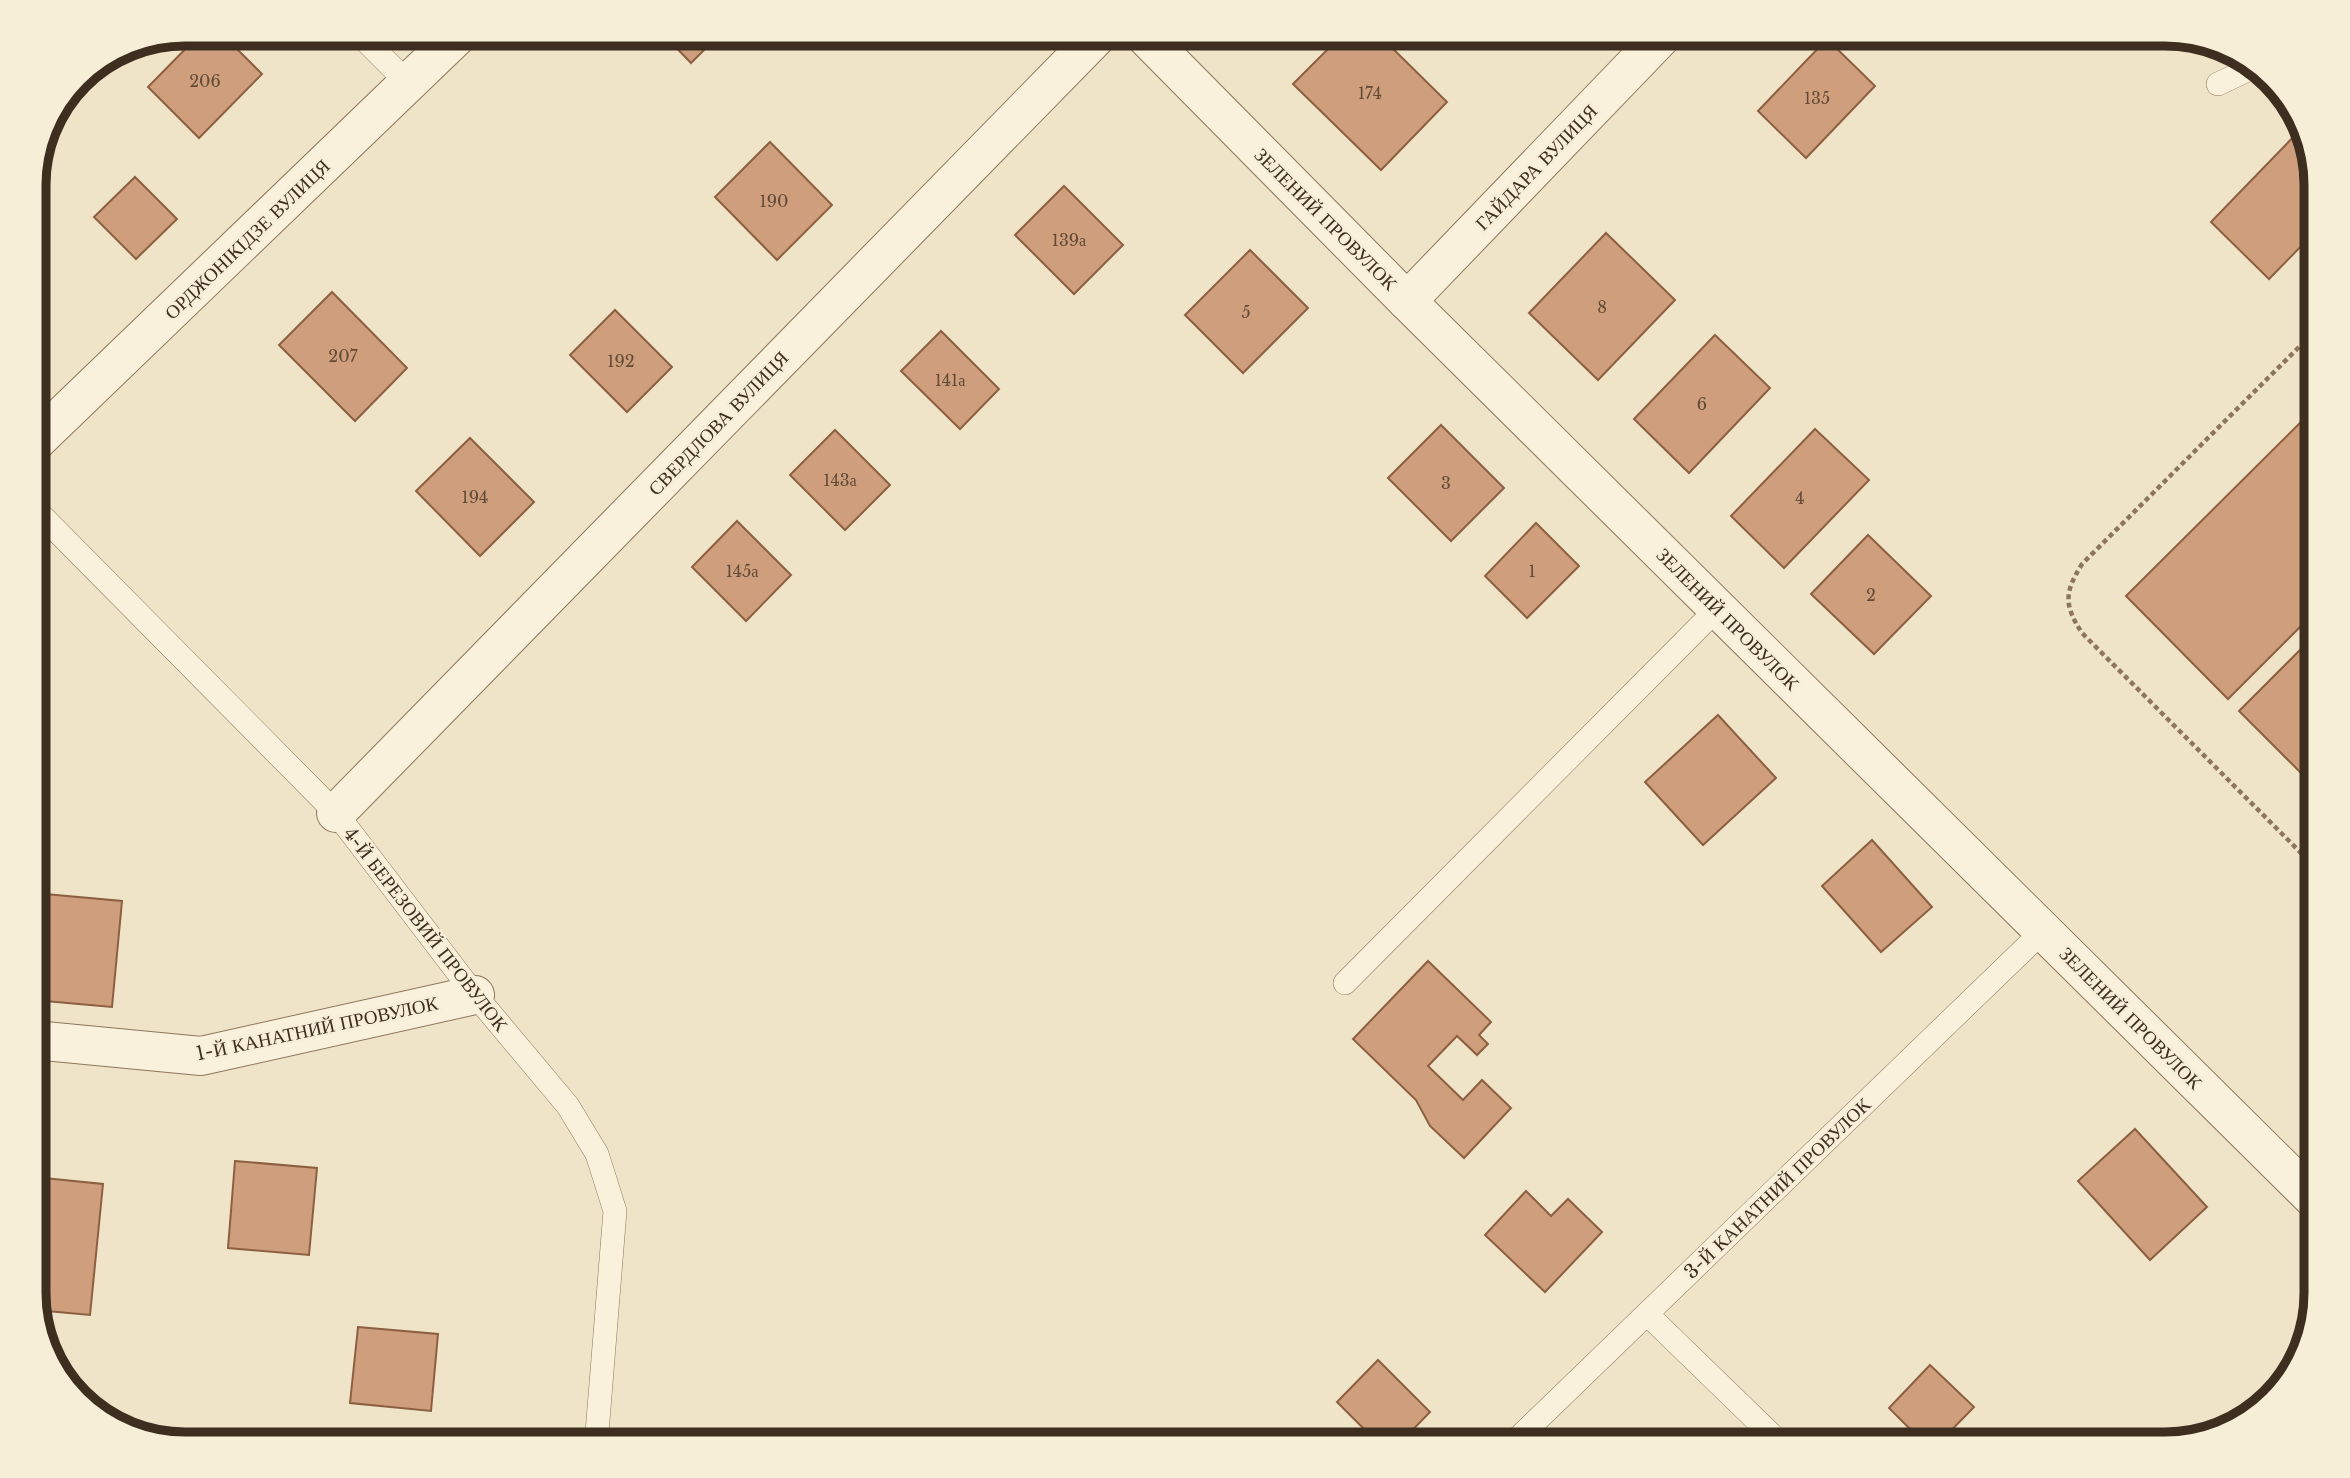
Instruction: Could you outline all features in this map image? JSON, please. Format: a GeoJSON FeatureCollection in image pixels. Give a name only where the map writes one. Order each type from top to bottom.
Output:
{"type":"FeatureCollection","features":[{"type":"Feature","properties":{"kind":"street","name":"ОРДЖОНІКІДЗЕ ВУЛИЦЯ"},"geometry":{"type":"LineString","coordinates":[[46,432],[447,46]]}},
{"type":"Feature","properties":{"kind":"street","name":"СВЕРДЛОВА ВУЛИЦЯ"},"geometry":{"type":"LineString","coordinates":[[336,813],[1087,46]]}},
{"type":"Feature","properties":{"kind":"street","name":"ЗЕЛЕНИЙ ПРОВУЛОК"},"geometry":{"type":"LineString","coordinates":[[1155,46],[1407,301],[2304,1189]]}},
{"type":"Feature","properties":{"kind":"street","name":"ГАЙДАРА ВУЛИЦЯ"},"geometry":{"type":"LineString","coordinates":[[1407,301],[1652,46]]}},
{"type":"Feature","properties":{"kind":"street","name":"1-Й КАНАТНИЙ ПРОВУЛОК"},"geometry":{"type":"LineString","coordinates":[[46,1041],[201,1056],[475,995]]}},
{"type":"Feature","properties":{"kind":"lane"},"geometry":{"type":"LineString","coordinates":[[371,46],[409,84]]}},
{"type":"Feature","properties":{"kind":"lane"},"geometry":{"type":"LineString","coordinates":[[2218,84],[2246,71]]}},
{"type":"Feature","properties":{"kind":"lane","name":"4-Й БЕРЕЗОВИЙ ПРОВУЛОК"},"geometry":{"type":"LineString","coordinates":[[46,520],[336,813],[475,995],[568,1105],[597,1154],[615,1211],[598,1432]]}},
{"type":"Feature","properties":{"kind":"lane"},"geometry":{"type":"LineString","coordinates":[[1345,983],[1718,608]]}},
{"type":"Feature","properties":{"kind":"lane","name":"3-Й КАНАТНИЙ ПРОВУЛОК"},"geometry":{"type":"LineString","coordinates":[[1524,1432],[2043,930]]}},
{"type":"Feature","properties":{"kind":"lane"},"geometry":{"type":"LineString","coordinates":[[1647,1314],[1769,1432]]}},
{"type":"Feature","properties":{"kind":"path"},"geometry":{"type":"LineString","coordinates":[[2304,341],[2082,564],[2067,594],[2070,614],[2082,633],[2304,856]]}},
{"type":"Feature","properties":{"kind":"building"},"geometry":{"type":"Polygon","coordinates":[[[188,46],[234,46],[262,74],[199,138],[148,87],[188,46]]]}},
{"type":"Feature","properties":{"kind":"building"},"geometry":{"type":"Polygon","coordinates":[[[675,46],[708,46],[691,63],[675,46]]]}},
{"type":"Feature","properties":{"kind":"building"},"geometry":{"type":"Polygon","coordinates":[[[1331,46],[1390,46],[1447,102],[1381,170],[1293,84],[1331,46]]]}},
{"type":"Feature","properties":{"kind":"building"},"geometry":{"type":"Polygon","coordinates":[[[1820,46],[1834,46],[1875,86],[1806,158],[1758,111],[1820,46]]]}},
{"type":"Feature","properties":{"kind":"building"},"geometry":{"type":"Polygon","coordinates":[[[2295,135],[2303,166],[2304,243],[2269,279],[2211,222],[2295,135]]]}},
{"type":"Feature","properties":{"kind":"building"},"geometry":{"type":"Polygon","coordinates":[[[770,142],[832,205],[777,260],[715,197],[770,142]]]}},
{"type":"Feature","properties":{"kind":"building"},"geometry":{"type":"Polygon","coordinates":[[[135,177],[177,219],[136,259],[94,217],[135,177]]]}},
{"type":"Feature","properties":{"kind":"building"},"geometry":{"type":"Polygon","coordinates":[[[1064,186],[1123,245],[1074,294],[1015,235],[1064,186]]]}},
{"type":"Feature","properties":{"kind":"building"},"geometry":{"type":"Polygon","coordinates":[[[1606,233],[1675,300],[1598,380],[1529,313],[1606,233]]]}},
{"type":"Feature","properties":{"kind":"building"},"geometry":{"type":"Polygon","coordinates":[[[1250,250],[1308,308],[1243,373],[1185,315],[1250,250]]]}},
{"type":"Feature","properties":{"kind":"building"},"geometry":{"type":"Polygon","coordinates":[[[332,292],[407,368],[355,421],[279,345],[332,292]]]}},
{"type":"Feature","properties":{"kind":"building"},"geometry":{"type":"Polygon","coordinates":[[[615,310],[672,367],[627,412],[570,355],[615,310]]]}},
{"type":"Feature","properties":{"kind":"building"},"geometry":{"type":"Polygon","coordinates":[[[941,331],[999,389],[960,429],[901,371],[941,331]]]}},
{"type":"Feature","properties":{"kind":"building"},"geometry":{"type":"Polygon","coordinates":[[[1715,335],[1770,388],[1689,473],[1634,419],[1715,335]]]}},
{"type":"Feature","properties":{"kind":"building"},"geometry":{"type":"Polygon","coordinates":[[[2304,419],[2304,623],[2228,699],[2126,596],[2304,419]]]}},
{"type":"Feature","properties":{"kind":"building"},"geometry":{"type":"Polygon","coordinates":[[[1441,425],[1504,488],[1451,541],[1388,478],[1441,425]]]}},
{"type":"Feature","properties":{"kind":"building"},"geometry":{"type":"Polygon","coordinates":[[[1815,429],[1869,480],[1784,568],[1731,516],[1815,429]]]}},
{"type":"Feature","properties":{"kind":"building"},"geometry":{"type":"Polygon","coordinates":[[[835,430],[890,485],[845,530],[790,475],[835,430]]]}},
{"type":"Feature","properties":{"kind":"building"},"geometry":{"type":"Polygon","coordinates":[[[470,438],[534,502],[480,556],[416,491],[470,438]]]}},
{"type":"Feature","properties":{"kind":"building"},"geometry":{"type":"Polygon","coordinates":[[[737,521],[791,575],[746,621],[692,567],[737,521]]]}},
{"type":"Feature","properties":{"kind":"building"},"geometry":{"type":"Polygon","coordinates":[[[1536,523],[1579,566],[1527,618],[1485,576],[1536,523]]]}},
{"type":"Feature","properties":{"kind":"building"},"geometry":{"type":"Polygon","coordinates":[[[1868,535],[1931,596],[1874,654],[1811,594],[1868,535]]]}},
{"type":"Feature","properties":{"kind":"building"},"geometry":{"type":"Polygon","coordinates":[[[2304,646],[2304,776],[2239,711],[2304,646]]]}},
{"type":"Feature","properties":{"kind":"building"},"geometry":{"type":"Polygon","coordinates":[[[1718,715],[1776,778],[1703,845],[1645,782],[1718,715]]]}},
{"type":"Feature","properties":{"kind":"building"},"geometry":{"type":"Polygon","coordinates":[[[1872,840],[1932,907],[1881,952],[1822,886],[1872,840]]]}},
{"type":"Feature","properties":{"kind":"building"},"geometry":{"type":"Polygon","coordinates":[[[46,894],[122,901],[112,1007],[46,1001],[46,894]]]}},
{"type":"Feature","properties":{"kind":"building"},"geometry":{"type":"Polygon","coordinates":[[[1428,961],[1491,1022],[1479,1035],[1488,1044],[1477,1055],[1457,1036],[1428,1066],[1463,1100],[1482,1080],[1511,1108],[1464,1158],[1430,1126],[1416,1100],[1353,1039],[1428,961]]]}},
{"type":"Feature","properties":{"kind":"building"},"geometry":{"type":"Polygon","coordinates":[[[2135,1129],[2207,1207],[2150,1260],[2078,1181],[2135,1129]]]}},
{"type":"Feature","properties":{"kind":"building"},"geometry":{"type":"Polygon","coordinates":[[[235,1161],[317,1168],[309,1255],[228,1248],[235,1161]]]}},
{"type":"Feature","properties":{"kind":"building"},"geometry":{"type":"Polygon","coordinates":[[[46,1178],[103,1184],[90,1315],[47,1311],[46,1178]]]}},
{"type":"Feature","properties":{"kind":"building"},"geometry":{"type":"Polygon","coordinates":[[[1526,1191],[1551,1216],[1568,1199],[1602,1232],[1545,1292],[1485,1235],[1526,1191]]]}},
{"type":"Feature","properties":{"kind":"building"},"geometry":{"type":"Polygon","coordinates":[[[358,1327],[438,1334],[431,1411],[350,1403],[358,1327]]]}},
{"type":"Feature","properties":{"kind":"building"},"geometry":{"type":"Polygon","coordinates":[[[1378,1360],[1430,1412],[1411,1432],[1367,1432],[1337,1402],[1378,1360]]]}},
{"type":"Feature","properties":{"kind":"building"},"geometry":{"type":"Polygon","coordinates":[[[1930,1365],[1974,1407],[1950,1432],[1913,1432],[1889,1408],[1930,1365]]]}},
{"type":"Feature","properties":{"kind":"building"},"geometry":{"type":"Polygon","coordinates":[[[440,1429],[471,1432],[440,1432],[440,1429]]]}}]}
